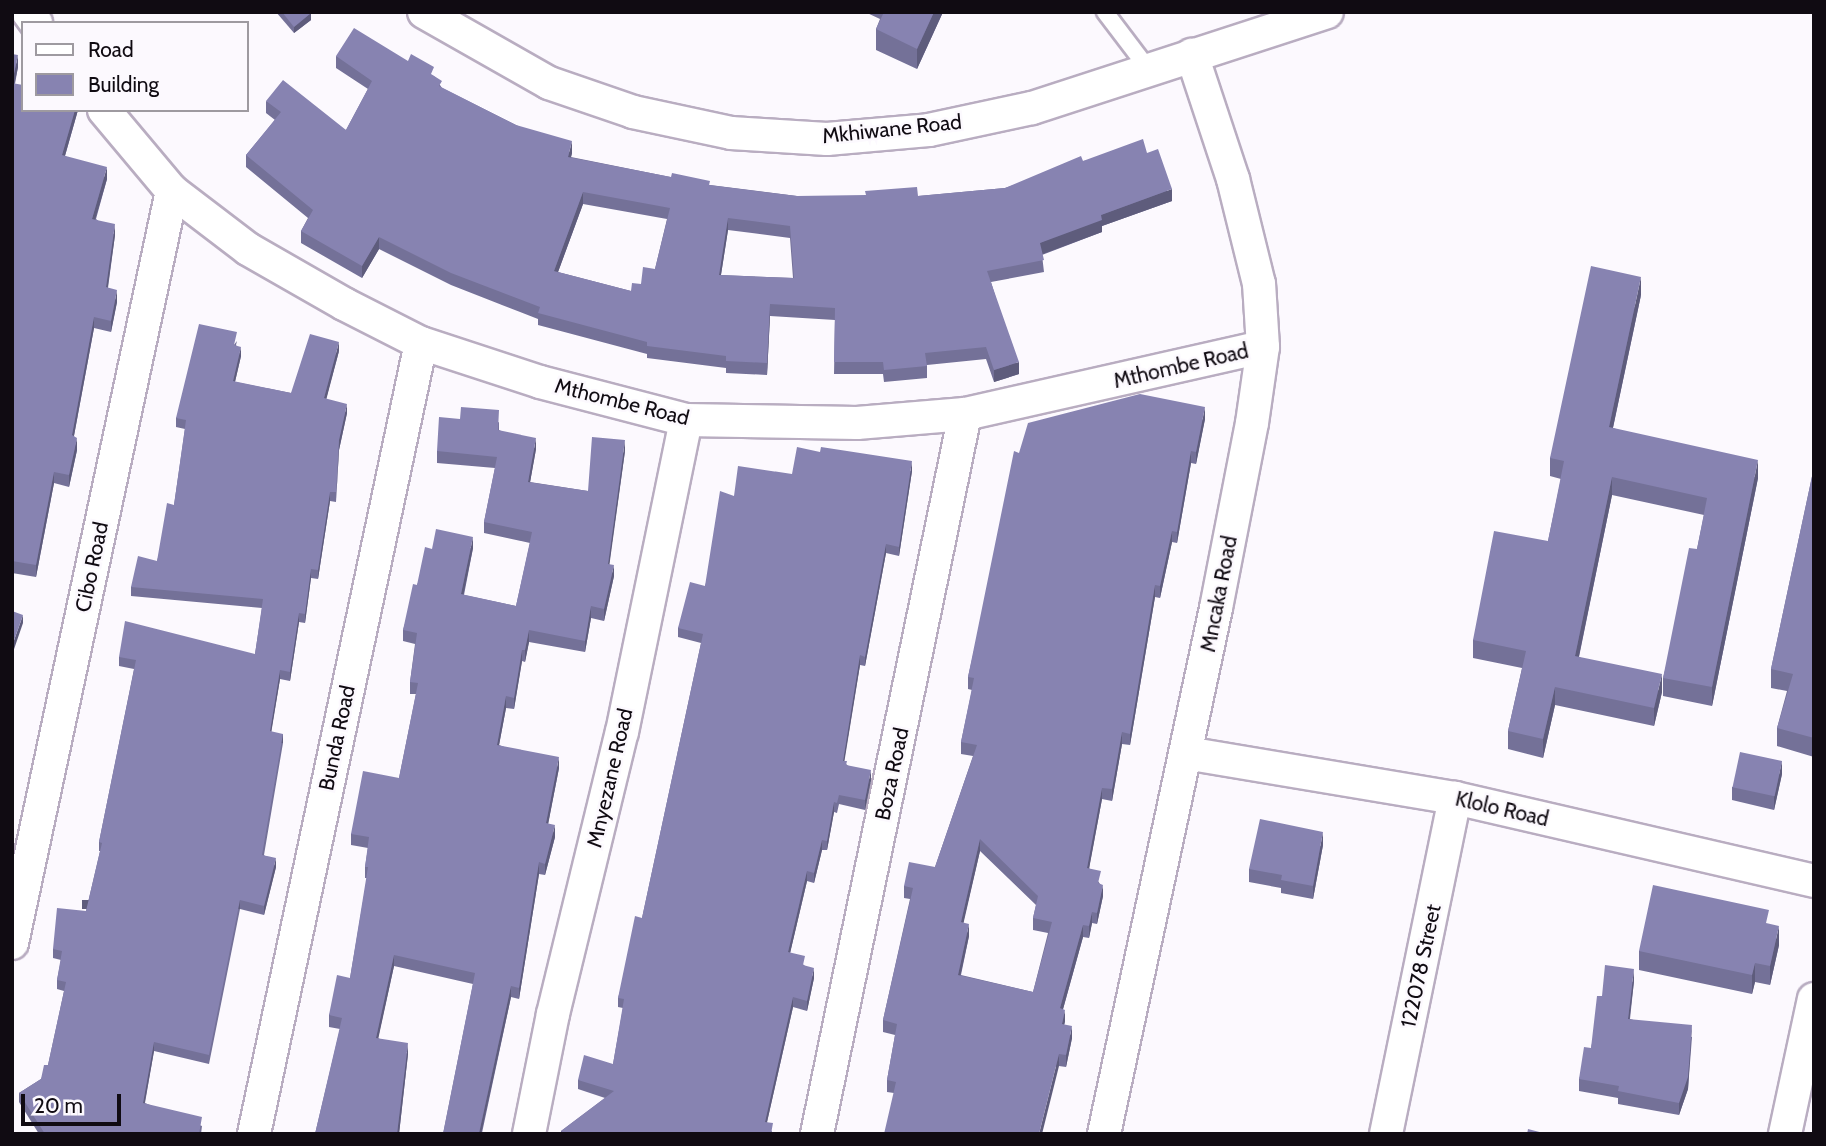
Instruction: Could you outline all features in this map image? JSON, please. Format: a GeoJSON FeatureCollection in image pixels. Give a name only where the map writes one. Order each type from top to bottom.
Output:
{"type":"FeatureCollection","features":[{"type":"Feature","properties":{"kind":"street","name":"Mkhiwane Road"},"geometry":{"type":"LineString","coordinates":[[424,12],[549,83],[634,112],[731,132],[827,139],[929,130],[1032,108],[1327,12]]}},
{"type":"Feature","properties":{"kind":"street","name":"Mncaka Road"},"geometry":{"type":"LineString","coordinates":[[1104,1134],[1186,753],[1252,423],[1263,347],[1259,284],[1233,179],[1192,55]]}},
{"type":"Feature","properties":{"kind":"street","name":"Mthombe Road"},"geometry":{"type":"LineString","coordinates":[[106,112],[172,191],[248,249],[344,304],[421,343],[540,382],[686,420],[857,423],[965,414],[1263,347]]}},
{"type":"Feature","properties":{"kind":"street","name":"Cibo Road"},"geometry":{"type":"LineString","coordinates":[[12,943],[172,191]]}},
{"type":"Feature","properties":{"kind":"street","name":"Bunda Road"},"geometry":{"type":"LineString","coordinates":[[254,1134],[421,343]]}},
{"type":"Feature","properties":{"kind":"street","name":"Boza Road"},"geometry":{"type":"LineString","coordinates":[[817,1134],[965,414]]}},
{"type":"Feature","properties":{"kind":"street","name":"Mnyezane Road"},"geometry":{"type":"LineString","coordinates":[[530,1134],[554,1014],[622,732],[686,420]]}},
{"type":"Feature","properties":{"kind":"street","name":"Klolo Road"},"geometry":{"type":"LineString","coordinates":[[1186,753],[1455,798],[1814,881]]}},
{"type":"Feature","properties":{"kind":"street","name":"122078 Street"},"geometry":{"type":"LineString","coordinates":[[1386,1134],[1455,798]]}},
{"type":"Feature","properties":{"kind":"street"},"geometry":{"type":"LineString","coordinates":[[1785,1134],[1814,999]]}},
{"type":"Feature","properties":{"kind":"lane"},"geometry":{"type":"LineString","coordinates":[[1105,12],[1149,70]]}},
{"type":"Feature","properties":{"kind":"building"},"geometry":{"type":"Polygon","coordinates":[[[282,12],[311,12],[311,13],[294,27],[282,12]]]}},
{"type":"Feature","properties":{"kind":"building"},"geometry":{"type":"Polygon","coordinates":[[[884,12],[934,12],[917,49],[876,29],[884,12]]]}},
{"type":"Feature","properties":{"kind":"building"},"geometry":{"type":"Polygon","coordinates":[[[354,28],[408,61],[411,54],[434,67],[431,74],[442,81],[439,86],[516,125],[572,141],[568,157],[671,177],[672,173],[710,181],[709,185],[797,196],[866,195],[865,191],[917,187],[918,196],[1005,188],[1081,156],[1083,161],[1143,139],[1147,153],[1158,149],[1172,189],[1101,215],[1102,220],[1040,243],[1044,260],[987,271],[1019,362],[994,370],[986,347],[925,353],[927,366],[884,370],[883,362],[834,362],[835,308],[770,304],[767,363],[726,361],[726,356],[647,346],[647,342],[538,313],[540,307],[451,273],[379,237],[362,266],[301,231],[313,210],[246,155],[281,112],[266,101],[283,80],[346,130],[372,81],[336,56],[354,28]],[[583,192],[554,271],[631,291],[632,283],[641,284],[643,267],[655,269],[670,208],[583,192]],[[728,218],[719,275],[794,278],[790,226],[728,218]]]}},
{"type":"Feature","properties":{"kind":"building"},"geometry":{"type":"Polygon","coordinates":[[[12,54],[18,55],[12,83],[12,54]]]}},
{"type":"Feature","properties":{"kind":"building"},"geometry":{"type":"Polygon","coordinates":[[[12,83],[21,85],[21,112],[74,112],[62,155],[107,167],[92,219],[115,224],[106,287],[117,290],[111,321],[94,317],[72,435],[77,438],[69,475],[54,472],[36,565],[12,561],[12,83]]]}},
{"type":"Feature","properties":{"kind":"building"},"geometry":{"type":"Polygon","coordinates":[[[1591,266],[1641,277],[1609,427],[1758,460],[1712,687],[1663,678],[1689,548],[1697,549],[1707,498],[1612,477],[1575,656],[1662,674],[1654,708],[1555,687],[1543,739],[1508,731],[1526,651],[1473,640],[1494,531],[1548,541],[1564,461],[1550,458],[1591,266]]]}},
{"type":"Feature","properties":{"kind":"building"},"geometry":{"type":"Polygon","coordinates":[[[199,324],[237,332],[234,345],[241,347],[233,381],[291,393],[310,334],[339,342],[324,398],[347,404],[339,440],[336,492],[330,492],[318,570],[311,569],[305,614],[299,613],[290,672],[280,670],[270,731],[283,734],[262,855],[276,858],[264,906],[240,900],[209,1055],[154,1042],[143,1103],[202,1117],[199,1134],[45,1134],[19,1093],[41,1079],[44,1065],[48,1065],[66,982],[57,980],[62,951],[53,949],[57,908],[86,911],[102,843],[99,842],[136,660],[119,657],[125,621],[255,654],[263,599],[131,587],[138,556],[157,561],[167,503],[174,505],[186,420],[176,418],[199,324]]]}},
{"type":"Feature","properties":{"kind":"building"},"geometry":{"type":"Polygon","coordinates":[[[1140,394],[1205,407],[1196,452],[1191,451],[1177,532],[1172,531],[1160,586],[1155,585],[1130,734],[1122,732],[1112,789],[1102,788],[1087,868],[1101,871],[1098,883],[1103,885],[1097,913],[1092,912],[1089,926],[1083,925],[1060,1008],[1065,1010],[1062,1024],[1072,1026],[1066,1055],[1059,1054],[1039,1134],[884,1134],[896,1082],[887,1080],[897,1024],[883,1020],[913,888],[904,886],[909,862],[935,867],[977,745],[961,742],[974,678],[968,677],[1014,451],[1019,453],[1028,423],[1140,394]],[[980,839],[961,922],[969,924],[958,975],[1033,992],[1052,922],[1033,918],[1038,896],[980,839]]]}},
{"type":"Feature","properties":{"kind":"building"},"geometry":{"type":"Polygon","coordinates":[[[461,407],[499,410],[498,430],[536,438],[528,482],[588,491],[592,437],[625,440],[608,564],[614,565],[604,609],[591,606],[585,641],[529,630],[525,650],[522,650],[514,698],[506,696],[497,745],[559,757],[546,823],[555,825],[545,864],[539,862],[519,988],[511,986],[479,1133],[484,1134],[443,1134],[475,973],[394,955],[376,1038],[408,1043],[397,1134],[315,1134],[342,1018],[329,1015],[337,975],[350,978],[368,867],[365,867],[369,837],[351,834],[363,771],[399,778],[418,683],[410,682],[417,633],[403,630],[413,584],[417,585],[425,547],[432,549],[436,529],[473,537],[461,594],[516,606],[532,532],[484,522],[497,457],[437,451],[439,417],[460,419],[461,407]]]}},
{"type":"Feature","properties":{"kind":"building"},"geometry":{"type":"Polygon","coordinates":[[[797,447],[820,452],[821,447],[912,461],[899,547],[886,544],[865,657],[860,655],[843,761],[847,761],[846,765],[871,770],[865,800],[839,795],[837,803],[834,802],[827,841],[822,840],[814,873],[807,871],[788,952],[805,956],[803,965],[814,968],[807,1001],[793,997],[765,1122],[773,1123],[771,1134],[566,1134],[561,1131],[614,1091],[578,1080],[584,1055],[613,1064],[624,999],[618,998],[635,916],[642,918],[703,634],[678,628],[690,582],[705,586],[720,491],[734,496],[738,466],[792,474],[797,447]]]}},
{"type":"Feature","properties":{"kind":"building"},"geometry":{"type":"Polygon","coordinates":[[[1814,467],[1814,738],[1777,728],[1793,674],[1771,669],[1814,467]]]}},
{"type":"Feature","properties":{"kind":"building"},"geometry":{"type":"Polygon","coordinates":[[[12,611],[23,615],[12,646],[12,611]]]}},
{"type":"Feature","properties":{"kind":"building"},"geometry":{"type":"Polygon","coordinates":[[[1740,752],[1782,761],[1775,796],[1733,787],[1740,752]]]}},
{"type":"Feature","properties":{"kind":"building"},"geometry":{"type":"Polygon","coordinates":[[[1260,819],[1323,832],[1313,886],[1281,880],[1282,875],[1249,869],[1260,819]]]}},
{"type":"Feature","properties":{"kind":"building"},"geometry":{"type":"Polygon","coordinates":[[[1653,885],[1769,910],[1766,923],[1779,926],[1770,966],[1755,963],[1752,975],[1639,951],[1653,885]]]}},
{"type":"Feature","properties":{"kind":"building"},"geometry":{"type":"Polygon","coordinates":[[[1605,965],[1634,969],[1628,1019],[1692,1025],[1688,1077],[1679,1103],[1618,1091],[1619,1086],[1579,1079],[1584,1047],[1591,1048],[1597,996],[1602,996],[1605,965]]]}},
{"type":"Feature","properties":{"kind":"building"},"geometry":{"type":"Polygon","coordinates":[[[1528,1129],[1547,1134],[1527,1134],[1528,1129]]]}}]}
